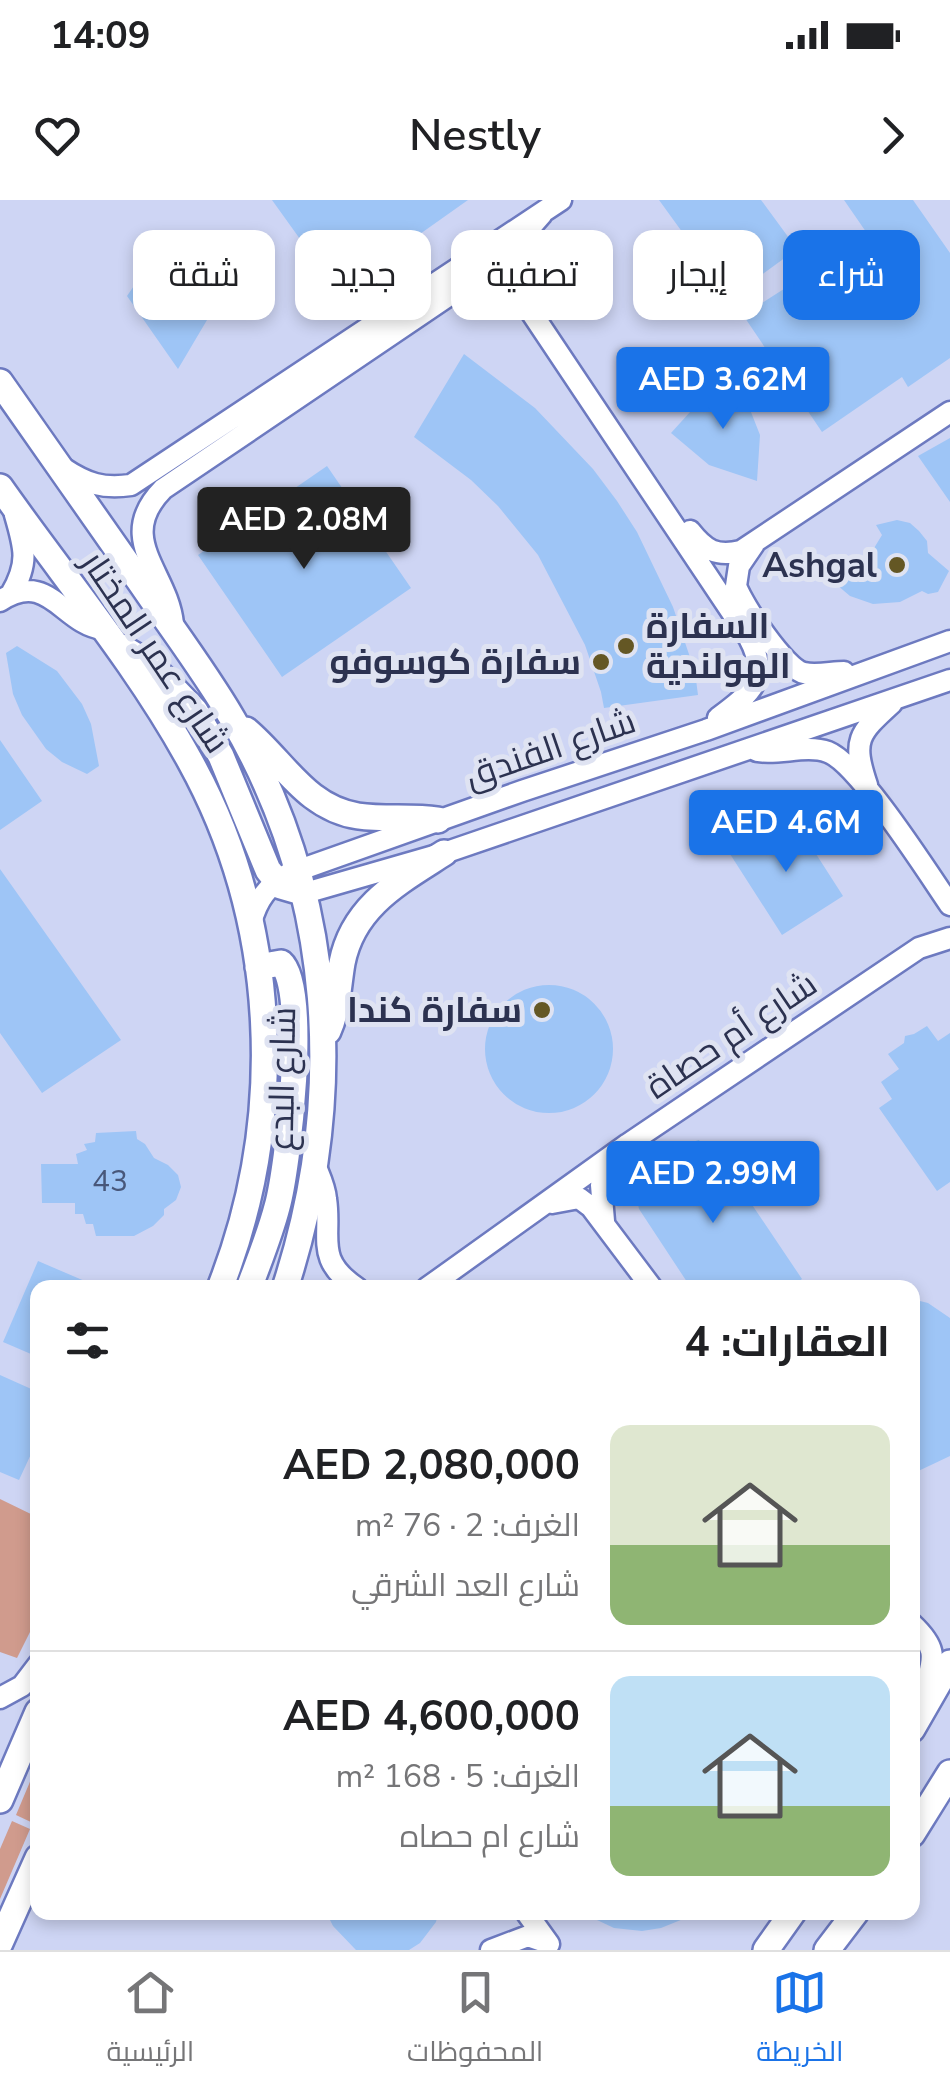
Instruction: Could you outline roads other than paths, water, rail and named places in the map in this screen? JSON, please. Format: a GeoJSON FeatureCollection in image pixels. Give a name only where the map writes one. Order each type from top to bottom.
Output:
{"type":"FeatureCollection","features":[{"type":"Feature","properties":{"kind":"main road","name":"شارع عمر المختار"},"geometry":{"type":"LineString","coordinates":[[0,382],[233,720],[266,788],[292,881]]}},
{"type":"Feature","properties":{"kind":"main road","name":"شارع عمر المختار"},"geometry":{"type":"LineString","coordinates":[[6,496],[191,762],[235,866],[251,923]]}},
{"type":"Feature","properties":{"kind":"main road"},"geometry":{"type":"LineString","coordinates":[[107,636],[169,680],[194,712],[292,881]]}},
{"type":"Feature","properties":{"kind":"main road"},"geometry":{"type":"LineString","coordinates":[[233,720],[326,808],[355,816],[438,820]]}},
{"type":"Feature","properties":{"kind":"main road"},"geometry":{"type":"LineString","coordinates":[[323,1040],[338,999],[343,959],[358,920],[394,885],[444,853]]}},
{"type":"Feature","properties":{"kind":"main road","name":"شارع البدع"},"geometry":{"type":"LineString","coordinates":[[287,1280],[316,1167],[324,1086],[318,972],[292,881]]}},
{"type":"Feature","properties":{"kind":"main road","name":"شارع البدع"},"geometry":{"type":"LineString","coordinates":[[223,1280],[250,1200],[259,1155],[266,1071],[251,923]]}},
{"type":"Feature","properties":{"kind":"main road"},"geometry":{"type":"LineString","coordinates":[[252,1280],[278,1205],[288,1154],[293,1090],[290,978],[281,963],[258,966]]}},
{"type":"Feature","properties":{"kind":"main road"},"geometry":{"type":"LineString","coordinates":[[920,1717],[950,1664]]}},
{"type":"Feature","properties":{"kind":"main road"},"geometry":{"type":"LineString","coordinates":[[2,1785],[30,1728]]}},
{"type":"Feature","properties":{"kind":"main road"},"geometry":{"type":"LineString","coordinates":[[920,1821],[950,1773]]}},
{"type":"Feature","properties":{"kind":"main road"},"geometry":{"type":"LineString","coordinates":[[0,1944],[30,1879]]}},
{"type":"Feature","properties":{"kind":"main road"},"geometry":{"type":"LineString","coordinates":[[766,1950],[788,1920]]}},
{"type":"Feature","properties":{"kind":"main road"},"geometry":{"type":"LineString","coordinates":[[828,1950],[850,1920]]}},
{"type":"Feature","properties":{"kind":"street"},"geometry":{"type":"LineString","coordinates":[[58,464],[83,482],[106,489],[132,485],[561,200]]}},
{"type":"Feature","properties":{"kind":"street"},"geometry":{"type":"LineString","coordinates":[[528,230],[542,214]]}},
{"type":"Feature","properties":{"kind":"street"},"geometry":{"type":"LineString","coordinates":[[174,631],[168,598],[143,546],[143,521],[153,498],[451,294]]}},
{"type":"Feature","properties":{"kind":"street"},"geometry":{"type":"LineString","coordinates":[[536,320],[750,638],[758,659],[756,684],[706,730]]}},
{"type":"Feature","properties":{"kind":"street"},"geometry":{"type":"LineString","coordinates":[[657,498],[708,551],[728,554],[754,544],[950,412]]}},
{"type":"Feature","properties":{"kind":"street"},"geometry":{"type":"LineString","coordinates":[[6,496],[25,558],[23,571],[6,598]]}},
{"type":"Feature","properties":{"kind":"street"},"geometry":{"type":"LineString","coordinates":[[754,544],[739,566],[736,586],[784,658],[806,674],[861,672]]}},
{"type":"Feature","properties":{"kind":"street"},"geometry":{"type":"LineString","coordinates":[[6,598],[42,593],[107,636]]}},
{"type":"Feature","properties":{"kind":"street","name":"شارع الفندق"},"geometry":{"type":"LineString","coordinates":[[292,881],[438,820],[706,730],[950,641]]}},
{"type":"Feature","properties":{"kind":"street","name":"شارع الفندق"},"geometry":{"type":"LineString","coordinates":[[292,881],[444,853],[950,680]]}},
{"type":"Feature","properties":{"kind":"street"},"geometry":{"type":"LineString","coordinates":[[869,792],[858,760],[860,738],[896,699]]}},
{"type":"Feature","properties":{"kind":"street"},"geometry":{"type":"LineString","coordinates":[[749,749],[785,753],[817,750],[833,754],[869,792],[950,905]]}},
{"type":"Feature","properties":{"kind":"street"},"geometry":{"type":"LineString","coordinates":[[251,923],[260,899],[292,881]]}},
{"type":"Feature","properties":{"kind":"street"},"geometry":{"type":"LineString","coordinates":[[919,948],[941,916],[938,887]]}},
{"type":"Feature","properties":{"kind":"street","name":"شارع أم حصاة"},"geometry":{"type":"LineString","coordinates":[[436,1280],[628,1144],[919,948],[950,938]]}},
{"type":"Feature","properties":{"kind":"street"},"geometry":{"type":"LineString","coordinates":[[604,1220],[604,1176],[628,1144]]}},
{"type":"Feature","properties":{"kind":"street"},"geometry":{"type":"LineString","coordinates":[[316,1167],[326,1198],[327,1251],[347,1280]]}},
{"type":"Feature","properties":{"kind":"street"},"geometry":{"type":"LineString","coordinates":[[532,1212],[559,1200],[578,1198],[604,1220],[646,1280]]}},
{"type":"Feature","properties":{"kind":"street"},"geometry":{"type":"LineString","coordinates":[[920,1633],[930,1644],[934,1658],[920,1714]]}},
{"type":"Feature","properties":{"kind":"street"},"geometry":{"type":"LineString","coordinates":[[0,1698],[22,1686],[30,1676]]}},
{"type":"Feature","properties":{"kind":"street"},"geometry":{"type":"LineString","coordinates":[[495,1947],[514,1920]]}},
{"type":"Feature","properties":{"kind":"street"},"geometry":{"type":"LineString","coordinates":[[532,1920],[551,1946]]}},
{"type":"Feature","properties":{"kind":"street"},"geometry":{"type":"LineString","coordinates":[[495,1947],[528,1936],[551,1946]]}},
{"type":"Feature","properties":{"kind":"place","name":"Ashgal"},"geometry":{"type":"Point","coordinates":[897,565]}},
{"type":"Feature","properties":{"kind":"place","name":"السفارة الهولندية"},"geometry":{"type":"Point","coordinates":[626,646]}},
{"type":"Feature","properties":{"kind":"place","name":"سفارة كوسوفو"},"geometry":{"type":"Point","coordinates":[601,662]}},
{"type":"Feature","properties":{"kind":"place","name":"سفارة كندا"},"geometry":{"type":"Point","coordinates":[542,1010]}}]}
